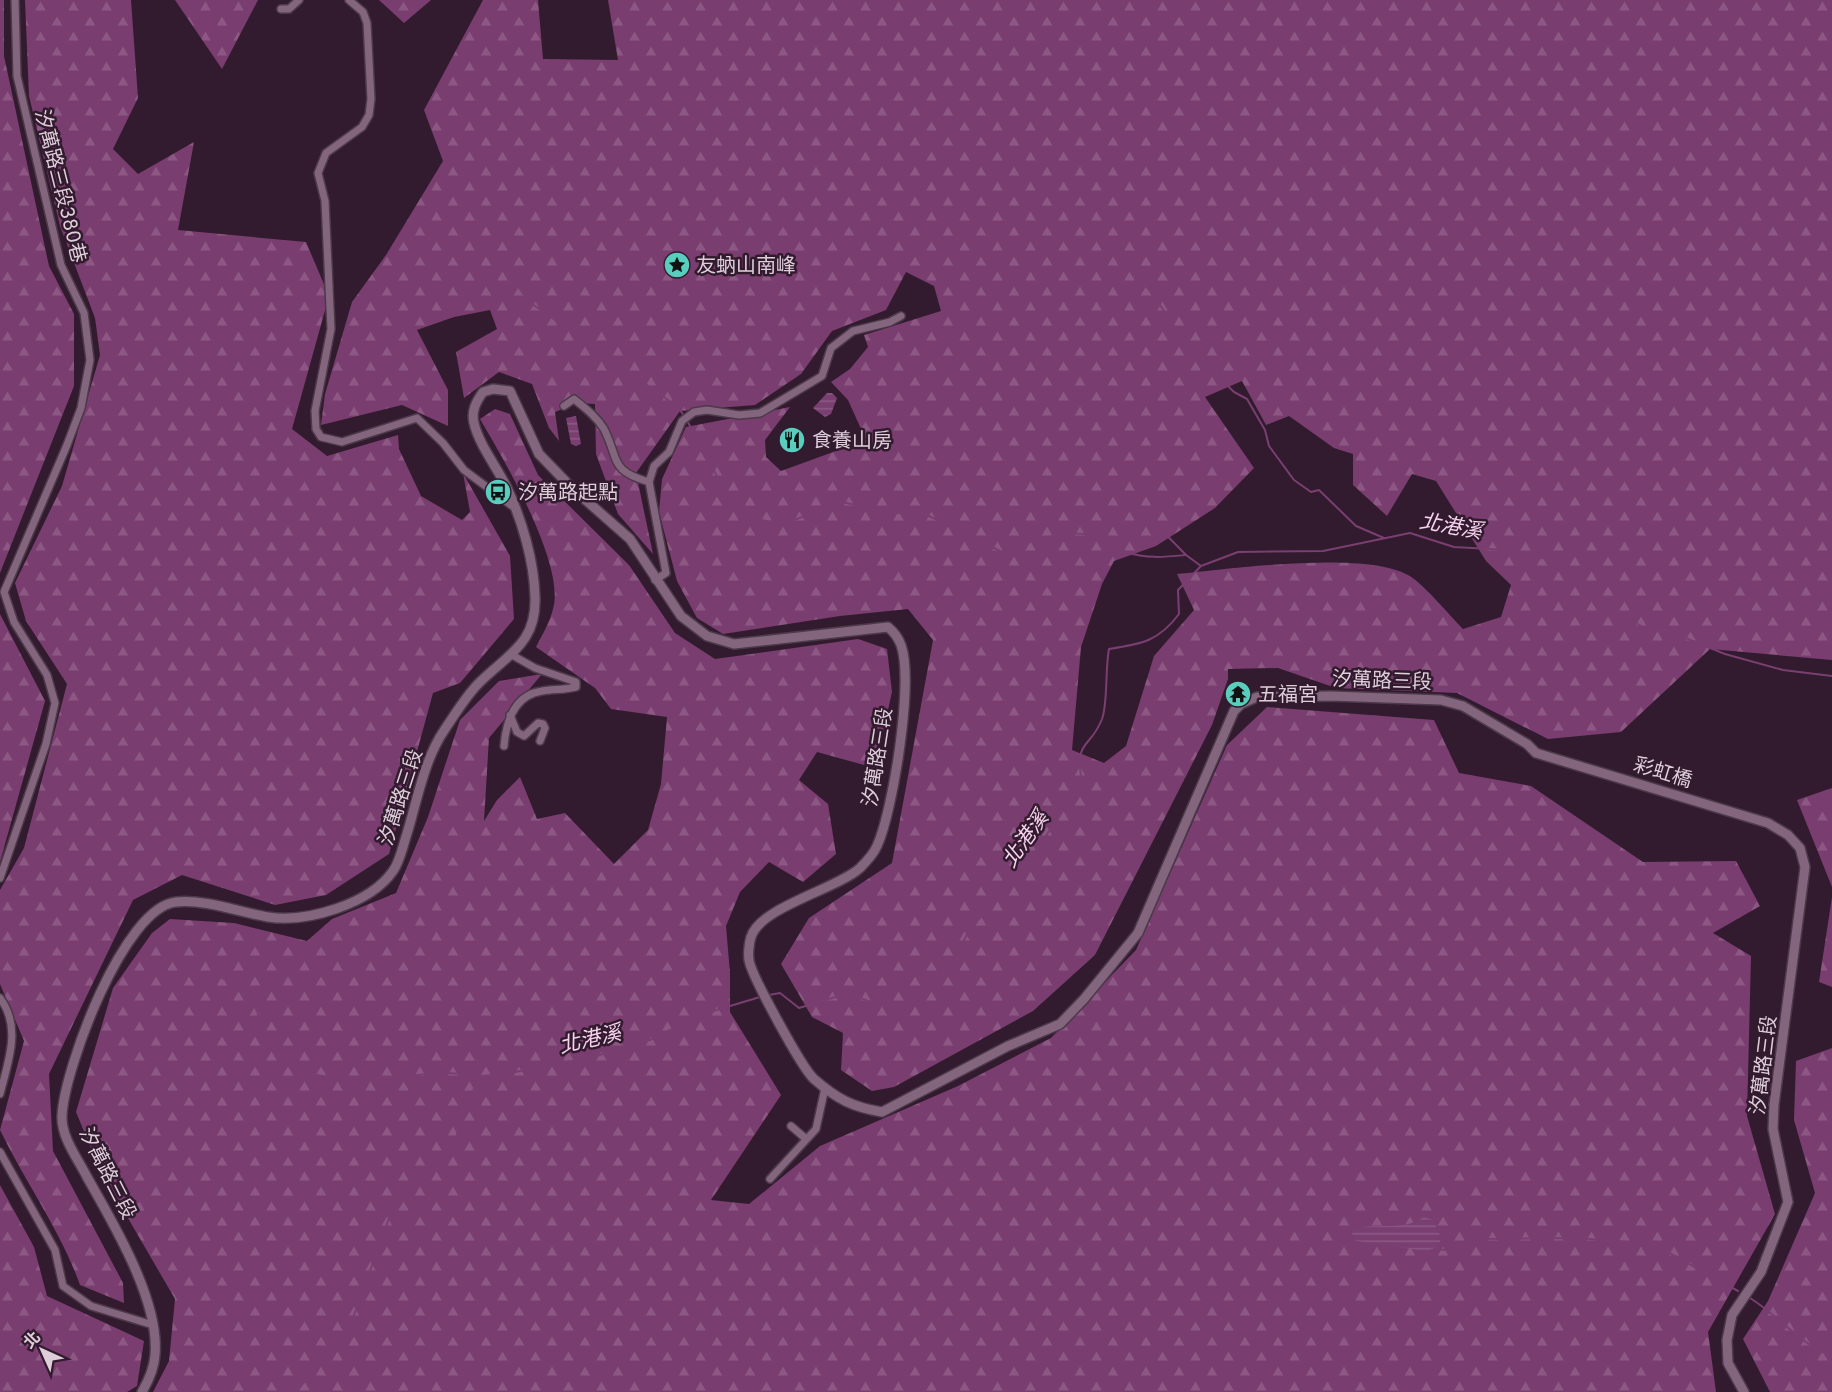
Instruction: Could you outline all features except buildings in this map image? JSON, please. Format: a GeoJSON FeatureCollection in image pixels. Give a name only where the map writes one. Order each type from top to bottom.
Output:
{"type":"FeatureCollection","features":[{"type":"Feature","properties":{"kind":"street","name":"汐萬路三段380巷"},"geometry":{"type":"LineString","coordinates":[[0,878],[46,744],[55,702],[47,675],[14,622],[4,592],[81,408],[90,360],[84,313],[61,265],[17,76],[15,0]]}},
{"type":"Feature","properties":{"kind":"street"},"geometry":{"type":"LineString","coordinates":[[281,9],[289,9],[299,0]]}},
{"type":"Feature","properties":{"kind":"street"},"geometry":{"type":"LineString","coordinates":[[349,0],[363,12],[368,22],[371,99],[369,115],[362,127],[326,153],[318,173],[325,201],[331,329],[315,411],[316,429],[321,437],[342,442],[417,418],[443,442],[464,470],[515,508]]}},
{"type":"Feature","properties":{"kind":"street"},"geometry":{"type":"LineString","coordinates":[[655,580],[666,573],[649,482],[654,466],[669,452],[682,421],[694,412],[707,410],[739,415],[760,413],[822,376],[831,348],[853,330],[890,322],[901,316]]}},
{"type":"Feature","properties":{"kind":"street","name":"汐萬路三段"},"geometry":{"type":"LineString","coordinates":[[142,1392],[152,1374],[155,1352],[153,1325],[139,1278],[115,1227],[70,1144],[62,1119],[68,1087],[94,1002],[139,928],[153,911],[173,902],[197,902],[273,918],[308,915],[357,903],[380,887],[396,868],[417,803],[427,762],[443,731],[479,683],[512,655],[534,625],[535,596],[531,562],[515,508],[473,422],[474,405],[483,392],[493,389],[510,391],[539,454],[572,488],[630,539],[681,616],[707,636],[734,644],[888,627],[895,633],[902,646],[905,674],[904,723],[877,848],[859,868],[765,918],[751,936],[749,960],[795,1053],[811,1077],[845,1103],[882,1112],[1008,1046],[1060,1024],[1084,999],[1138,933],[1205,773],[1234,711],[1241,704],[1268,697],[1331,696],[1441,700],[1463,706],[1527,744]]}},
{"type":"Feature","properties":{"kind":"street"},"geometry":{"type":"LineString","coordinates":[[564,406],[574,399],[594,416],[603,429],[622,471],[630,477],[649,482]]}},
{"type":"Feature","properties":{"kind":"street"},"geometry":{"type":"LineString","coordinates":[[504,746],[506,724],[517,705],[539,691],[576,687],[576,682],[567,677],[535,668],[512,655]]}},
{"type":"Feature","properties":{"kind":"street"},"geometry":{"type":"LineString","coordinates":[[510,715],[517,732],[524,736],[538,723],[543,724],[545,728],[540,741]]}},
{"type":"Feature","properties":{"kind":"street","name":"彩虹橋"},"geometry":{"type":"LineString","coordinates":[[1527,744],[1536,753],[1747,816],[1788,835]]}},
{"type":"Feature","properties":{"kind":"street","name":"汐萬路三段"},"geometry":{"type":"LineString","coordinates":[[1744,1392],[1728,1363],[1727,1340],[1732,1315],[1761,1272],[1788,1202],[1773,1129],[1774,1105],[1805,867],[1800,848],[1788,835]]}},
{"type":"Feature","properties":{"kind":"street"},"geometry":{"type":"LineString","coordinates":[[0,998],[7,1007],[12,1036],[0,1094]]}},
{"type":"Feature","properties":{"kind":"street"},"geometry":{"type":"LineString","coordinates":[[770,1179],[816,1129],[825,1088]]}},
{"type":"Feature","properties":{"kind":"street"},"geometry":{"type":"LineString","coordinates":[[791,1126],[806,1138]]}},
{"type":"Feature","properties":{"kind":"street"},"geometry":{"type":"LineString","coordinates":[[0,1152],[56,1250],[63,1286],[91,1305],[153,1325]]}},
{"type":"Feature","properties":{"kind":"green space"},"geometry":{"type":"Polygon","coordinates":[[[0,0],[4,0],[4,56],[49,266],[74,314],[74,386],[0,573],[0,0]]]}},
{"type":"Feature","properties":{"kind":"green space"},"geometry":{"type":"Polygon","coordinates":[[[25,0],[131,0],[138,98],[113,149],[138,174],[194,142],[178,230],[306,242],[329,296],[292,429],[327,456],[398,435],[399,449],[421,496],[462,520],[470,512],[463,473],[510,556],[514,619],[460,683],[433,693],[389,854],[326,895],[275,905],[182,875],[133,900],[49,1074],[53,1151],[123,1283],[124,1303],[80,1285],[63,1245],[0,1130],[24,1041],[0,984],[0,890],[24,848],[67,684],[26,621],[15,583],[62,486],[100,355],[95,318],[60,226],[29,96],[25,0]]]}},
{"type":"Feature","properties":{"kind":"green space"},"geometry":{"type":"Polygon","coordinates":[[[175,0],[258,0],[222,69],[175,0]]]}},
{"type":"Feature","properties":{"kind":"green space"},"geometry":{"type":"Polygon","coordinates":[[[379,0],[431,0],[404,23],[379,0]]]}},
{"type":"Feature","properties":{"kind":"green space"},"geometry":{"type":"Polygon","coordinates":[[[483,0],[538,0],[543,59],[618,60],[608,0],[1832,0],[1832,660],[1710,649],[1621,732],[1548,739],[1457,693],[1336,688],[1278,668],[1228,669],[1228,679],[1212,725],[1095,955],[1033,1011],[894,1087],[872,1091],[841,1070],[843,1033],[812,1017],[781,964],[809,918],[892,863],[933,640],[908,609],[840,616],[723,634],[697,618],[677,581],[659,512],[662,479],[686,427],[790,407],[765,440],[766,457],[781,471],[866,440],[848,400],[831,382],[850,369],[868,347],[864,335],[941,311],[934,286],[906,272],[886,310],[832,331],[801,374],[755,405],[680,411],[636,473],[653,554],[618,514],[596,454],[595,404],[577,403],[555,412],[559,441],[549,428],[532,384],[499,372],[464,398],[456,352],[497,329],[490,310],[454,317],[417,330],[448,390],[448,426],[402,405],[321,425],[325,394],[352,302],[386,255],[443,161],[424,110],[483,0]],[[1242,381],[1205,397],[1254,468],[1215,508],[1156,546],[1114,561],[1102,584],[1081,647],[1072,750],[1104,763],[1126,746],[1154,656],[1194,610],[1177,574],[1296,563],[1361,564],[1388,568],[1408,575],[1429,592],[1463,629],[1501,617],[1511,585],[1486,561],[1436,481],[1412,474],[1387,516],[1353,485],[1353,454],[1334,448],[1289,416],[1266,425],[1242,381]]]}},
{"type":"Feature","properties":{"kind":"green space"},"geometry":{"type":"Polygon","coordinates":[[[495,409],[510,414],[538,475],[629,565],[675,633],[715,659],[858,639],[887,649],[892,692],[875,768],[817,752],[799,780],[828,804],[836,854],[803,882],[769,862],[740,892],[726,926],[730,973],[730,1012],[781,1095],[711,1200],[749,1204],[820,1146],[958,1086],[1051,1038],[1136,950],[1227,745],[1267,707],[1434,720],[1459,773],[1531,786],[1643,862],[1736,861],[1760,906],[1713,933],[1751,956],[1747,1116],[1775,1214],[1708,1332],[1716,1392],[153,1392],[169,1361],[175,1299],[100,1170],[76,1112],[113,988],[152,933],[170,919],[234,923],[307,941],[332,919],[396,893],[428,817],[460,720],[499,681],[542,674],[489,738],[484,821],[497,800],[520,777],[537,819],[565,813],[614,864],[648,830],[661,784],[667,717],[611,709],[595,688],[536,647],[552,614],[555,590],[542,540],[530,512],[480,419],[495,409]]]}},
{"type":"Feature","properties":{"kind":"green space"},"geometry":{"type":"Polygon","coordinates":[[[0,614],[45,701],[0,862],[0,614]]]}},
{"type":"Feature","properties":{"kind":"green space"},"geometry":{"type":"Polygon","coordinates":[[[1832,788],[1832,887],[1797,800],[1832,788]]]}},
{"type":"Feature","properties":{"kind":"green space"},"geometry":{"type":"Polygon","coordinates":[[[1832,897],[1832,987],[1819,982],[1832,897]]]}},
{"type":"Feature","properties":{"kind":"green space"},"geometry":{"type":"Polygon","coordinates":[[[1832,1048],[1832,1392],[1770,1392],[1743,1339],[1768,1301],[1815,1193],[1794,1120],[1796,1061],[1832,1048]]]}},
{"type":"Feature","properties":{"kind":"green space"},"geometry":{"type":"Polygon","coordinates":[[[0,1185],[34,1247],[47,1296],[144,1341],[137,1386],[127,1392],[0,1392],[0,1185]]]}},
{"type":"Feature","properties":{"kind":"shaded area"},"geometry":{"type":"Polygon","coordinates":[[[827,393],[832,393],[837,398],[831,414],[825,417],[813,408],[827,393]]]}},
{"type":"Feature","properties":{"kind":"shaded area"},"geometry":{"type":"Polygon","coordinates":[[[576,416],[581,444],[576,446],[571,444],[566,418],[576,416]]]}},
{"type":"Feature","properties":{"kind":"shaded area"},"geometry":{"type":"Polygon","coordinates":[[[1424,1217],[1433,1220],[1441,1238],[1438,1247],[1426,1251],[1357,1241],[1352,1234],[1355,1229],[1399,1226],[1416,1222],[1424,1217]]]}},
{"type":"Feature","properties":{"kind":"waterway"},"geometry":{"type":"LineString","coordinates":[[1115,252],[1153,294],[1186,345],[1234,392],[1247,399],[1265,430],[1269,446],[1294,480],[1311,492],[1319,490],[1356,526],[1384,538]]}},
{"type":"Feature","properties":{"kind":"waterway"},"geometry":{"type":"LineString","coordinates":[[511,276],[528,301],[678,407],[739,515],[775,523],[794,520],[843,502],[882,512],[927,515],[1002,552],[1053,536],[1084,534],[1141,556],[1186,555],[1201,566]]}},
{"type":"Feature","properties":{"kind":"waterway"},"geometry":{"type":"LineString","coordinates":[[1110,484],[1140,508],[1186,555]]}},
{"type":"Feature","properties":{"kind":"waterway","name":"北港溪"},"geometry":{"type":"LineString","coordinates":[[769,995],[780,993],[799,1008],[849,993],[877,1005],[902,1005],[921,999],[943,978],[970,929],[1023,870],[1082,782],[1080,768],[1082,751],[1097,729],[1104,712],[1109,649],[1140,643],[1157,636],[1179,614],[1178,590],[1201,566],[1238,552],[1323,551],[1410,533],[1454,547],[1508,550],[1554,561],[1591,594],[1647,630],[1666,630],[1725,654],[1783,670],[1832,676]]}},
{"type":"Feature","properties":{"kind":"waterway"},"geometry":{"type":"LineString","coordinates":[[222,978],[235,984],[251,999],[274,1049],[288,1063],[307,1072],[354,1079],[445,1073],[482,1076]]}},
{"type":"Feature","properties":{"kind":"waterway","name":"北港溪"},"geometry":{"type":"LineString","coordinates":[[296,1392],[350,1326],[396,1199],[457,1136],[459,1113],[482,1076],[593,1057],[650,1040],[700,1015],[760,997]]}},
{"type":"Feature","properties":{"kind":"waterway"},"geometry":{"type":"LineString","coordinates":[[1454,1250],[1470,1240],[1480,1239],[1577,1238],[1653,1244],[1738,1291]]}},
{"type":"Feature","properties":{"kind":"waterway"},"geometry":{"type":"LineString","coordinates":[[1434,1249],[1446,1250]]}},
{"type":"Feature","properties":{"kind":"waterway"},"geometry":{"type":"LineString","coordinates":[[1750,1298],[1801,1338],[1832,1356]]}},
{"type":"Feature","properties":{"kind":"place","name":"友蚋山南峰"},"geometry":{"type":"Point","coordinates":[677,265]}},
{"type":"Feature","properties":{"kind":"place","name":"食養山房"},"geometry":{"type":"Point","coordinates":[792,440]}},
{"type":"Feature","properties":{"kind":"place","name":"汐萬路起點"},"geometry":{"type":"Point","coordinates":[498,492]}},
{"type":"Feature","properties":{"kind":"place","name":"五福宮"},"geometry":{"type":"Point","coordinates":[1238,694]}}]}
